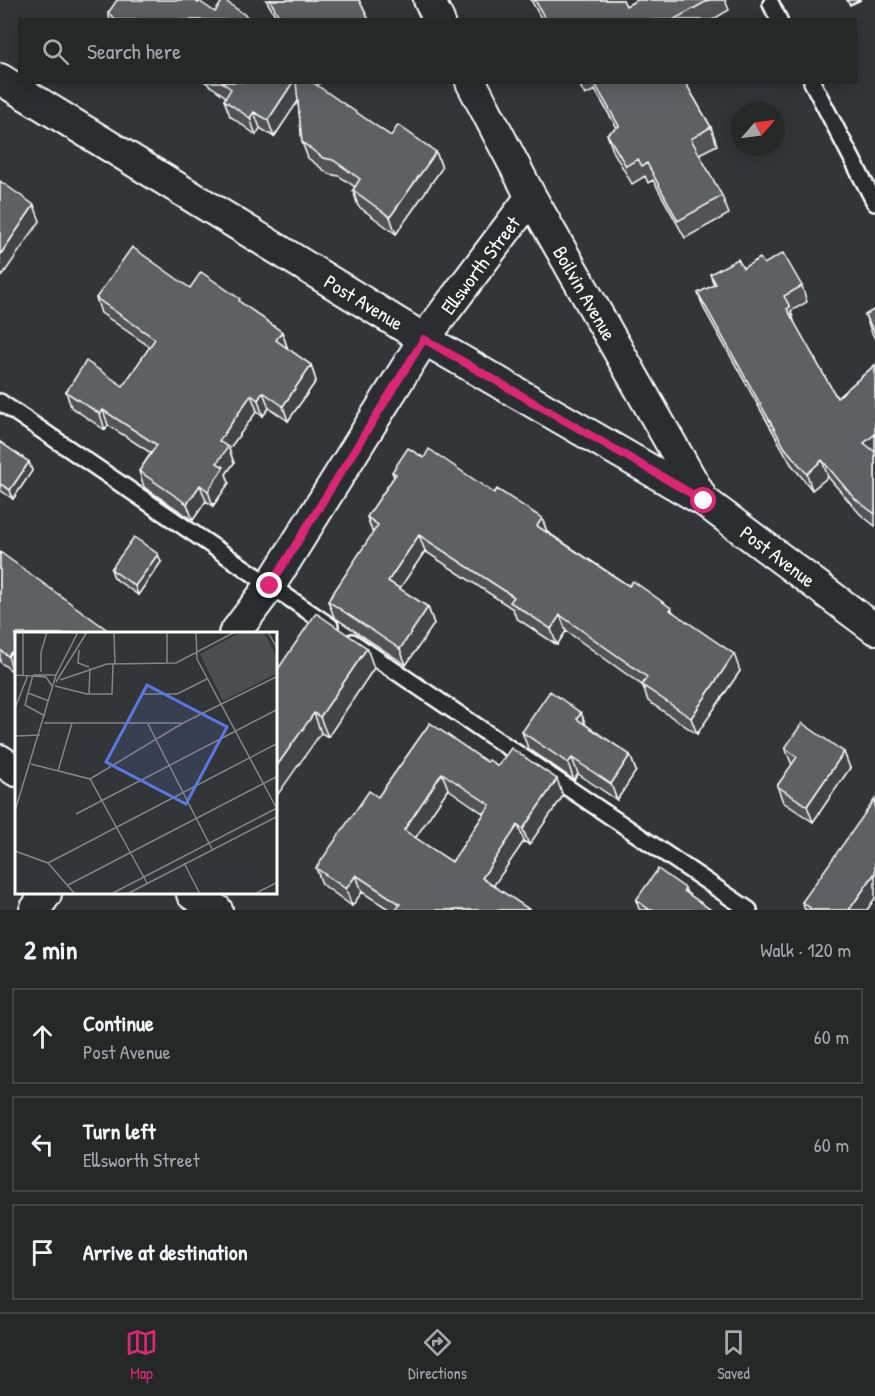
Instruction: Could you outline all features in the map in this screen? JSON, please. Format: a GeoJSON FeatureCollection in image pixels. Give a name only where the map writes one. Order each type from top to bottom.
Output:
{"type":"FeatureCollection","features":[{"type":"Feature","properties":{"kind":"street"},"geometry":{"type":"LineString","coordinates":[[429,0],[438,18]]}},
{"type":"Feature","properties":{"kind":"street","name":"Post Avenue"},"geometry":{"type":"LineString","coordinates":[[0,79],[424,339],[704,501],[875,629]]}},
{"type":"Feature","properties":{"kind":"street","name":"Boilvin Avenue"},"geometry":{"type":"LineString","coordinates":[[472,84],[531,197],[704,501]]}},
{"type":"Feature","properties":{"kind":"street","name":"Ellsworth Street"},"geometry":{"type":"LineString","coordinates":[[236,632],[270,586],[424,339],[531,197]]}},
{"type":"Feature","properties":{"kind":"street"},"geometry":{"type":"LineString","coordinates":[[0,760],[15,770]]}},
{"type":"Feature","properties":{"kind":"street"},"geometry":{"type":"LineString","coordinates":[[34,910],[45,895]]}},
{"type":"Feature","properties":{"kind":"street"},"geometry":{"type":"LineString","coordinates":[[194,895],[217,910]]}},
{"type":"Feature","properties":{"kind":"lane"},"geometry":{"type":"LineString","coordinates":[[771,4],[778,18]]}},
{"type":"Feature","properties":{"kind":"lane"},"geometry":{"type":"LineString","coordinates":[[813,84],[875,203]]}},
{"type":"Feature","properties":{"kind":"lane"},"geometry":{"type":"LineString","coordinates":[[0,402],[749,910]]}},
{"type":"Feature","properties":{"kind":"building"},"geometry":{"type":"Polygon","coordinates":[[[117,0],[194,0],[215,12],[224,0],[249,18],[114,18],[108,13],[117,0]]]}},
{"type":"Feature","properties":{"kind":"building"},"geometry":{"type":"Polygon","coordinates":[[[270,0],[359,0],[368,18],[280,18],[270,0]]]}},
{"type":"Feature","properties":{"kind":"building"},"geometry":{"type":"Polygon","coordinates":[[[535,0],[623,0],[626,6],[637,0],[709,0],[677,18],[545,18],[535,0]]]}},
{"type":"Feature","properties":{"kind":"building"},"geometry":{"type":"Polygon","coordinates":[[[225,84],[292,84],[268,120],[254,112],[250,118],[224,100],[231,89],[225,84]]]}},
{"type":"Feature","properties":{"kind":"building"},"geometry":{"type":"Polygon","coordinates":[[[296,84],[315,84],[391,136],[398,125],[436,152],[390,217],[353,190],[360,179],[333,160],[323,158],[302,142],[296,84]]]}},
{"type":"Feature","properties":{"kind":"building"},"geometry":{"type":"Polygon","coordinates":[[[595,84],[686,84],[711,127],[691,139],[722,196],[678,221],[647,163],[642,166],[638,159],[626,166],[607,134],[619,126],[595,84]]]}},
{"type":"Feature","properties":{"kind":"building"},"geometry":{"type":"Polygon","coordinates":[[[0,181],[34,205],[0,255],[0,181]]]}},
{"type":"Feature","properties":{"kind":"building"},"geometry":{"type":"Polygon","coordinates":[[[132,247],[190,288],[201,272],[282,332],[276,340],[311,365],[283,406],[263,392],[258,400],[251,395],[219,441],[228,447],[217,463],[224,467],[208,491],[200,485],[187,504],[139,471],[157,445],[103,410],[100,414],[66,392],[86,361],[123,386],[155,339],[96,298],[132,247]]]}},
{"type":"Feature","properties":{"kind":"building"},"geometry":{"type":"Polygon","coordinates":[[[783,253],[802,286],[784,296],[790,307],[787,309],[837,398],[875,365],[875,434],[864,443],[875,452],[875,514],[854,498],[822,460],[807,474],[785,448],[698,293],[716,284],[710,274],[738,259],[743,268],[760,258],[764,264],[783,253]]]}},
{"type":"Feature","properties":{"kind":"building"},"geometry":{"type":"Polygon","coordinates":[[[875,309],[875,333],[865,315],[875,309]]]}},
{"type":"Feature","properties":{"kind":"building"},"geometry":{"type":"Polygon","coordinates":[[[0,442],[29,462],[10,490],[0,484],[0,442]]]}},
{"type":"Feature","properties":{"kind":"building"},"geometry":{"type":"Polygon","coordinates":[[[408,448],[424,458],[429,449],[494,493],[497,489],[542,518],[537,526],[629,586],[633,581],[671,608],[670,610],[734,654],[691,718],[642,685],[647,677],[560,615],[551,629],[510,602],[514,597],[419,535],[388,581],[428,607],[400,649],[328,601],[378,525],[367,517],[396,474],[392,472],[408,448]]]}},
{"type":"Feature","properties":{"kind":"building"},"geometry":{"type":"Polygon","coordinates":[[[134,537],[158,554],[135,586],[111,569],[134,537]]]}},
{"type":"Feature","properties":{"kind":"building"},"geometry":{"type":"Polygon","coordinates":[[[0,552],[110,632],[15,632],[15,654],[11,652],[8,656],[0,650],[0,552]]]}},
{"type":"Feature","properties":{"kind":"building"},"geometry":{"type":"Polygon","coordinates":[[[316,613],[367,648],[320,717],[314,713],[278,764],[278,669],[316,613]]]}},
{"type":"Feature","properties":{"kind":"building"},"geometry":{"type":"Polygon","coordinates":[[[550,691],[581,713],[577,719],[630,755],[611,784],[572,758],[568,763],[522,732],[550,691]]]}},
{"type":"Feature","properties":{"kind":"building"},"geometry":{"type":"Polygon","coordinates":[[[430,723],[487,762],[489,760],[498,766],[511,748],[557,779],[523,829],[518,825],[482,878],[530,910],[396,910],[400,904],[356,875],[346,889],[316,868],[369,791],[378,797],[430,723]],[[442,773],[404,830],[452,862],[490,805],[442,773]]]}},
{"type":"Feature","properties":{"kind":"building"},"geometry":{"type":"Polygon","coordinates":[[[802,723],[844,752],[807,806],[777,786],[797,757],[785,748],[802,723]]]}},
{"type":"Feature","properties":{"kind":"building"},"geometry":{"type":"Polygon","coordinates":[[[875,799],[875,873],[849,910],[813,910],[802,902],[875,799]]]}},
{"type":"Feature","properties":{"kind":"building"},"geometry":{"type":"Polygon","coordinates":[[[658,869],[711,910],[650,910],[636,900],[658,869]]]}},
{"type":"Feature","properties":{"kind":"route"},"geometry":{"type":"LineString","coordinates":[[270,586],[424,339],[704,501]]}}]}
